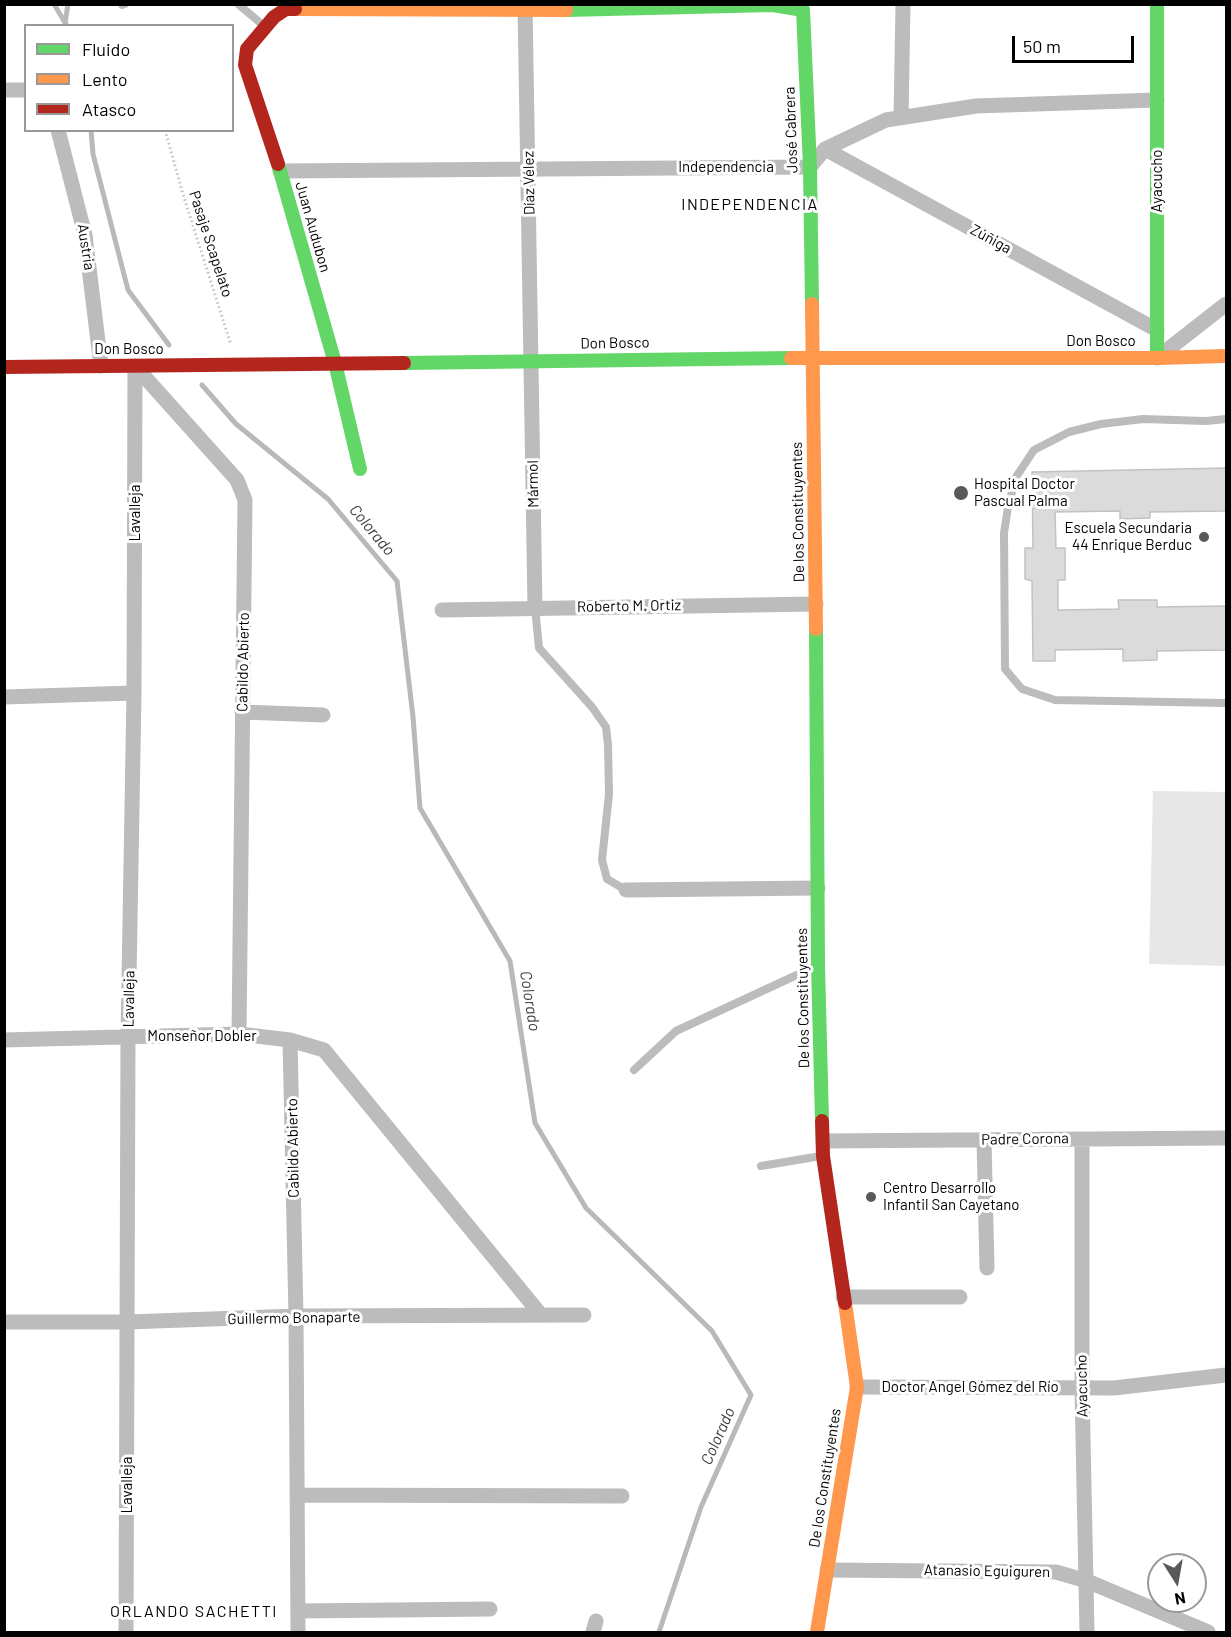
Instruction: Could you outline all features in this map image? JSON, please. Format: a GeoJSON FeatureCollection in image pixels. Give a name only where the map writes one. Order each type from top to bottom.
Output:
{"type":"FeatureCollection","features":[{"type":"Feature","properties":{"kind":"street"},"geometry":{"type":"LineString","coordinates":[[900,118],[903,4]]}},
{"type":"Feature","properties":{"kind":"street","name":"Ayacucho"},"geometry":{"type":"LineString","coordinates":[[1156,358],[1157,4]]}},
{"type":"Feature","properties":{"kind":"street","name":"José Cabrera"},"geometry":{"type":"LineString","coordinates":[[525,8],[773,5],[803,10],[810,167],[812,358]]}},
{"type":"Feature","properties":{"kind":"street","name":"Juan Audubon"},"geometry":{"type":"LineString","coordinates":[[360,470],[336,363],[280,171],[245,65],[247,49],[274,18],[286,9],[525,8]]}},
{"type":"Feature","properties":{"kind":"street","name":"Díaz Vélez"},"geometry":{"type":"LineString","coordinates":[[525,8],[530,361]]}},
{"type":"Feature","properties":{"kind":"street"},"geometry":{"type":"LineString","coordinates":[[4,90],[24,90]]}},
{"type":"Feature","properties":{"kind":"street"},"geometry":{"type":"LineString","coordinates":[[810,167],[825,149],[886,120],[976,106],[1157,100]]}},
{"type":"Feature","properties":{"kind":"street","name":"Austria"},"geometry":{"type":"LineString","coordinates":[[59,132],[85,235],[101,366]]}},
{"type":"Feature","properties":{"kind":"street","name":"Zúñiga"},"geometry":{"type":"LineString","coordinates":[[825,149],[1157,330]]}},
{"type":"Feature","properties":{"kind":"street","name":"Independencia"},"geometry":{"type":"LineString","coordinates":[[280,171],[810,167]]}},
{"type":"Feature","properties":{"kind":"street"},"geometry":{"type":"LineString","coordinates":[[1156,358],[1227,304]]}},
{"type":"Feature","properties":{"kind":"street","name":"Don Bosco"},"geometry":{"type":"LineString","coordinates":[[4,368],[812,358],[1227,356]]}},
{"type":"Feature","properties":{"kind":"street","name":"De los Constituyentes"},"geometry":{"type":"LineString","coordinates":[[812,358],[818,965],[823,1149],[857,1387],[817,1632]]}},
{"type":"Feature","properties":{"kind":"street","name":"Mármol"},"geometry":{"type":"LineString","coordinates":[[530,361],[535,607]]}},
{"type":"Feature","properties":{"kind":"street","name":"Lavalleja"},"geometry":{"type":"LineString","coordinates":[[126,1632],[128,1036],[134,693],[135,366]]}},
{"type":"Feature","properties":{"kind":"street","name":"Cabildo Abierto"},"geometry":{"type":"LineString","coordinates":[[135,366],[237,480],[245,500],[238,1034]]}},
{"type":"Feature","properties":{"kind":"street","name":"Roberto M. Ortiz"},"geometry":{"type":"LineString","coordinates":[[442,610],[816,604]]}},
{"type":"Feature","properties":{"kind":"street"},"geometry":{"type":"LineString","coordinates":[[4,698],[134,693]]}},
{"type":"Feature","properties":{"kind":"street"},"geometry":{"type":"LineString","coordinates":[[242,712],[323,715]]}},
{"type":"Feature","properties":{"kind":"street"},"geometry":{"type":"LineString","coordinates":[[626,890],[818,888]]}},
{"type":"Feature","properties":{"kind":"street","name":"Monseñor Dobler"},"geometry":{"type":"LineString","coordinates":[[4,1040],[238,1034],[290,1040]]}},
{"type":"Feature","properties":{"kind":"street"},"geometry":{"type":"LineString","coordinates":[[290,1040],[324,1050],[541,1315]]}},
{"type":"Feature","properties":{"kind":"street","name":"Cabildo Abierto"},"geometry":{"type":"LineString","coordinates":[[290,1040],[296,1316],[298,1632]]}},
{"type":"Feature","properties":{"kind":"street","name":"Ayacucho"},"geometry":{"type":"LineString","coordinates":[[1082,1138],[1082,1388],[1087,1632]]}},
{"type":"Feature","properties":{"kind":"street","name":"Padre Corona"},"geometry":{"type":"LineString","coordinates":[[823,1149],[984,1140],[1227,1138]]}},
{"type":"Feature","properties":{"kind":"street"},"geometry":{"type":"LineString","coordinates":[[984,1140],[987,1268]]}},
{"type":"Feature","properties":{"kind":"street"},"geometry":{"type":"LineString","coordinates":[[843,1297],[960,1297]]}},
{"type":"Feature","properties":{"kind":"street","name":"Guillermo Bonaparte"},"geometry":{"type":"LineString","coordinates":[[4,1322],[127,1322],[296,1316],[584,1315]]}},
{"type":"Feature","properties":{"kind":"street","name":"Doctor Angel Gómez del Río"},"geometry":{"type":"LineString","coordinates":[[857,1387],[1114,1388],[1227,1375]]}},
{"type":"Feature","properties":{"kind":"street"},"geometry":{"type":"LineString","coordinates":[[297,1495],[622,1496]]}},
{"type":"Feature","properties":{"kind":"street","name":"Atanasio Eguiguren"},"geometry":{"type":"LineString","coordinates":[[827,1570],[1056,1572],[1087,1581],[1208,1632]]}},
{"type":"Feature","properties":{"kind":"street"},"geometry":{"type":"LineString","coordinates":[[298,1611],[490,1609]]}},
{"type":"Feature","properties":{"kind":"lane"},"geometry":{"type":"LineString","coordinates":[[238,4],[266,27]]}},
{"type":"Feature","properties":{"kind":"lane"},"geometry":{"type":"LineString","coordinates":[[1227,419],[1206,421],[1143,419],[1101,423],[1069,432],[1034,450],[1016,477],[1004,533],[1005,669],[1022,689],[1055,700],[1227,703]]}},
{"type":"Feature","properties":{"kind":"lane"},"geometry":{"type":"LineString","coordinates":[[535,607],[539,648],[592,707],[606,727],[609,745],[609,794],[602,860],[607,879],[626,890]]}},
{"type":"Feature","properties":{"kind":"lane"},"geometry":{"type":"LineString","coordinates":[[634,1070],[676,1031],[818,965]]}},
{"type":"Feature","properties":{"kind":"lane"},"geometry":{"type":"LineString","coordinates":[[761,1166],[823,1149]]}},
{"type":"Feature","properties":{"kind":"path","name":"Pasaje Scapelato"},"geometry":{"type":"LineString","coordinates":[[166,132],[237,364]]}},
{"type":"Feature","properties":{"kind":"shaded area"},"geometry":{"type":"Polygon","coordinates":[[[1153,791],[1226,792],[1226,966],[1149,964],[1153,791]]]}},
{"type":"Feature","properties":{"kind":"building"},"geometry":{"type":"Polygon","coordinates":[[[1227,468],[1227,511],[1150,512],[1150,518],[1120,519],[1120,511],[1055,512],[1056,548],[1065,548],[1065,580],[1058,580],[1058,610],[1119,609],[1118,600],[1157,600],[1157,607],[1227,606],[1227,650],[1157,651],[1157,660],[1123,661],[1123,649],[1055,650],[1055,661],[1033,661],[1032,581],[1025,579],[1025,548],[1033,548],[1032,472],[1227,468]]]}},
{"type":"Feature","properties":{"kind":"waterway","name":"Colorado"},"geometry":{"type":"LineString","coordinates":[[54,4],[66,24]]}},
{"type":"Feature","properties":{"kind":"waterway"},"geometry":{"type":"LineString","coordinates":[[65,23],[68,4]]}},
{"type":"Feature","properties":{"kind":"waterway","name":"Colorado"},"geometry":{"type":"LineString","coordinates":[[91,132],[93,154],[128,290],[169,345]]}},
{"type":"Feature","properties":{"kind":"waterway","name":"Colorado"},"geometry":{"type":"LineString","coordinates":[[202,385],[236,424],[328,499],[397,581],[413,717],[420,808],[510,961],[535,1123],[586,1208],[712,1331],[751,1395],[701,1507],[659,1632]]}},
{"type":"Feature","properties":{"kind":"traffic: fast"},"geometry":{"type":"LineString","coordinates":[[1157,4],[1157,358]]}},
{"type":"Feature","properties":{"kind":"traffic: fast"},"geometry":{"type":"LineString","coordinates":[[566,10],[773,5],[803,10],[810,167],[812,304]]}},
{"type":"Feature","properties":{"kind":"traffic: fast"},"geometry":{"type":"LineString","coordinates":[[278,164],[335,363],[360,469]]}},
{"type":"Feature","properties":{"kind":"traffic: fast"},"geometry":{"type":"LineString","coordinates":[[404,363],[791,358]]}},
{"type":"Feature","properties":{"kind":"traffic: fast"},"geometry":{"type":"LineString","coordinates":[[816,629],[818,965],[822,1121]]}},
{"type":"Feature","properties":{"kind":"traffic: slow"},"geometry":{"type":"LineString","coordinates":[[295,9],[566,10]]}},
{"type":"Feature","properties":{"kind":"traffic: slow"},"geometry":{"type":"LineString","coordinates":[[812,304],[816,629]]}},
{"type":"Feature","properties":{"kind":"traffic: slow"},"geometry":{"type":"LineString","coordinates":[[791,358],[1226,356]]}},
{"type":"Feature","properties":{"kind":"traffic: slow"},"geometry":{"type":"LineString","coordinates":[[817,1632],[857,1387],[845,1303]]}},
{"type":"Feature","properties":{"kind":"traffic: jam"},"geometry":{"type":"LineString","coordinates":[[278,164],[245,65],[247,49],[274,17],[286,9],[295,9]]}},
{"type":"Feature","properties":{"kind":"traffic: jam"},"geometry":{"type":"LineString","coordinates":[[4,367],[404,363]]}},
{"type":"Feature","properties":{"kind":"traffic: jam"},"geometry":{"type":"LineString","coordinates":[[822,1121],[823,1156],[845,1303]]}},
{"type":"Feature","properties":{"kind":"place","name":"Hospital Doctor Pascual Palma"},"geometry":{"type":"Point","coordinates":[961,493]}},
{"type":"Feature","properties":{"kind":"place","name":"Escuela Secundaria 44 Enrique Berduc"},"geometry":{"type":"Point","coordinates":[1204,537]}},
{"type":"Feature","properties":{"kind":"place","name":"Centro Desarrollo Infantil San Cayetano"},"geometry":{"type":"Point","coordinates":[871,1197]}},
{"type":"Feature","properties":{"kind":"district","name":"INDEPENDENCIA"},"geometry":{"type":"Point","coordinates":[750,205]}},
{"type":"Feature","properties":{"kind":"district","name":"ORLANDO SACHETTI"},"geometry":{"type":"Point","coordinates":[194,1612]}}]}
